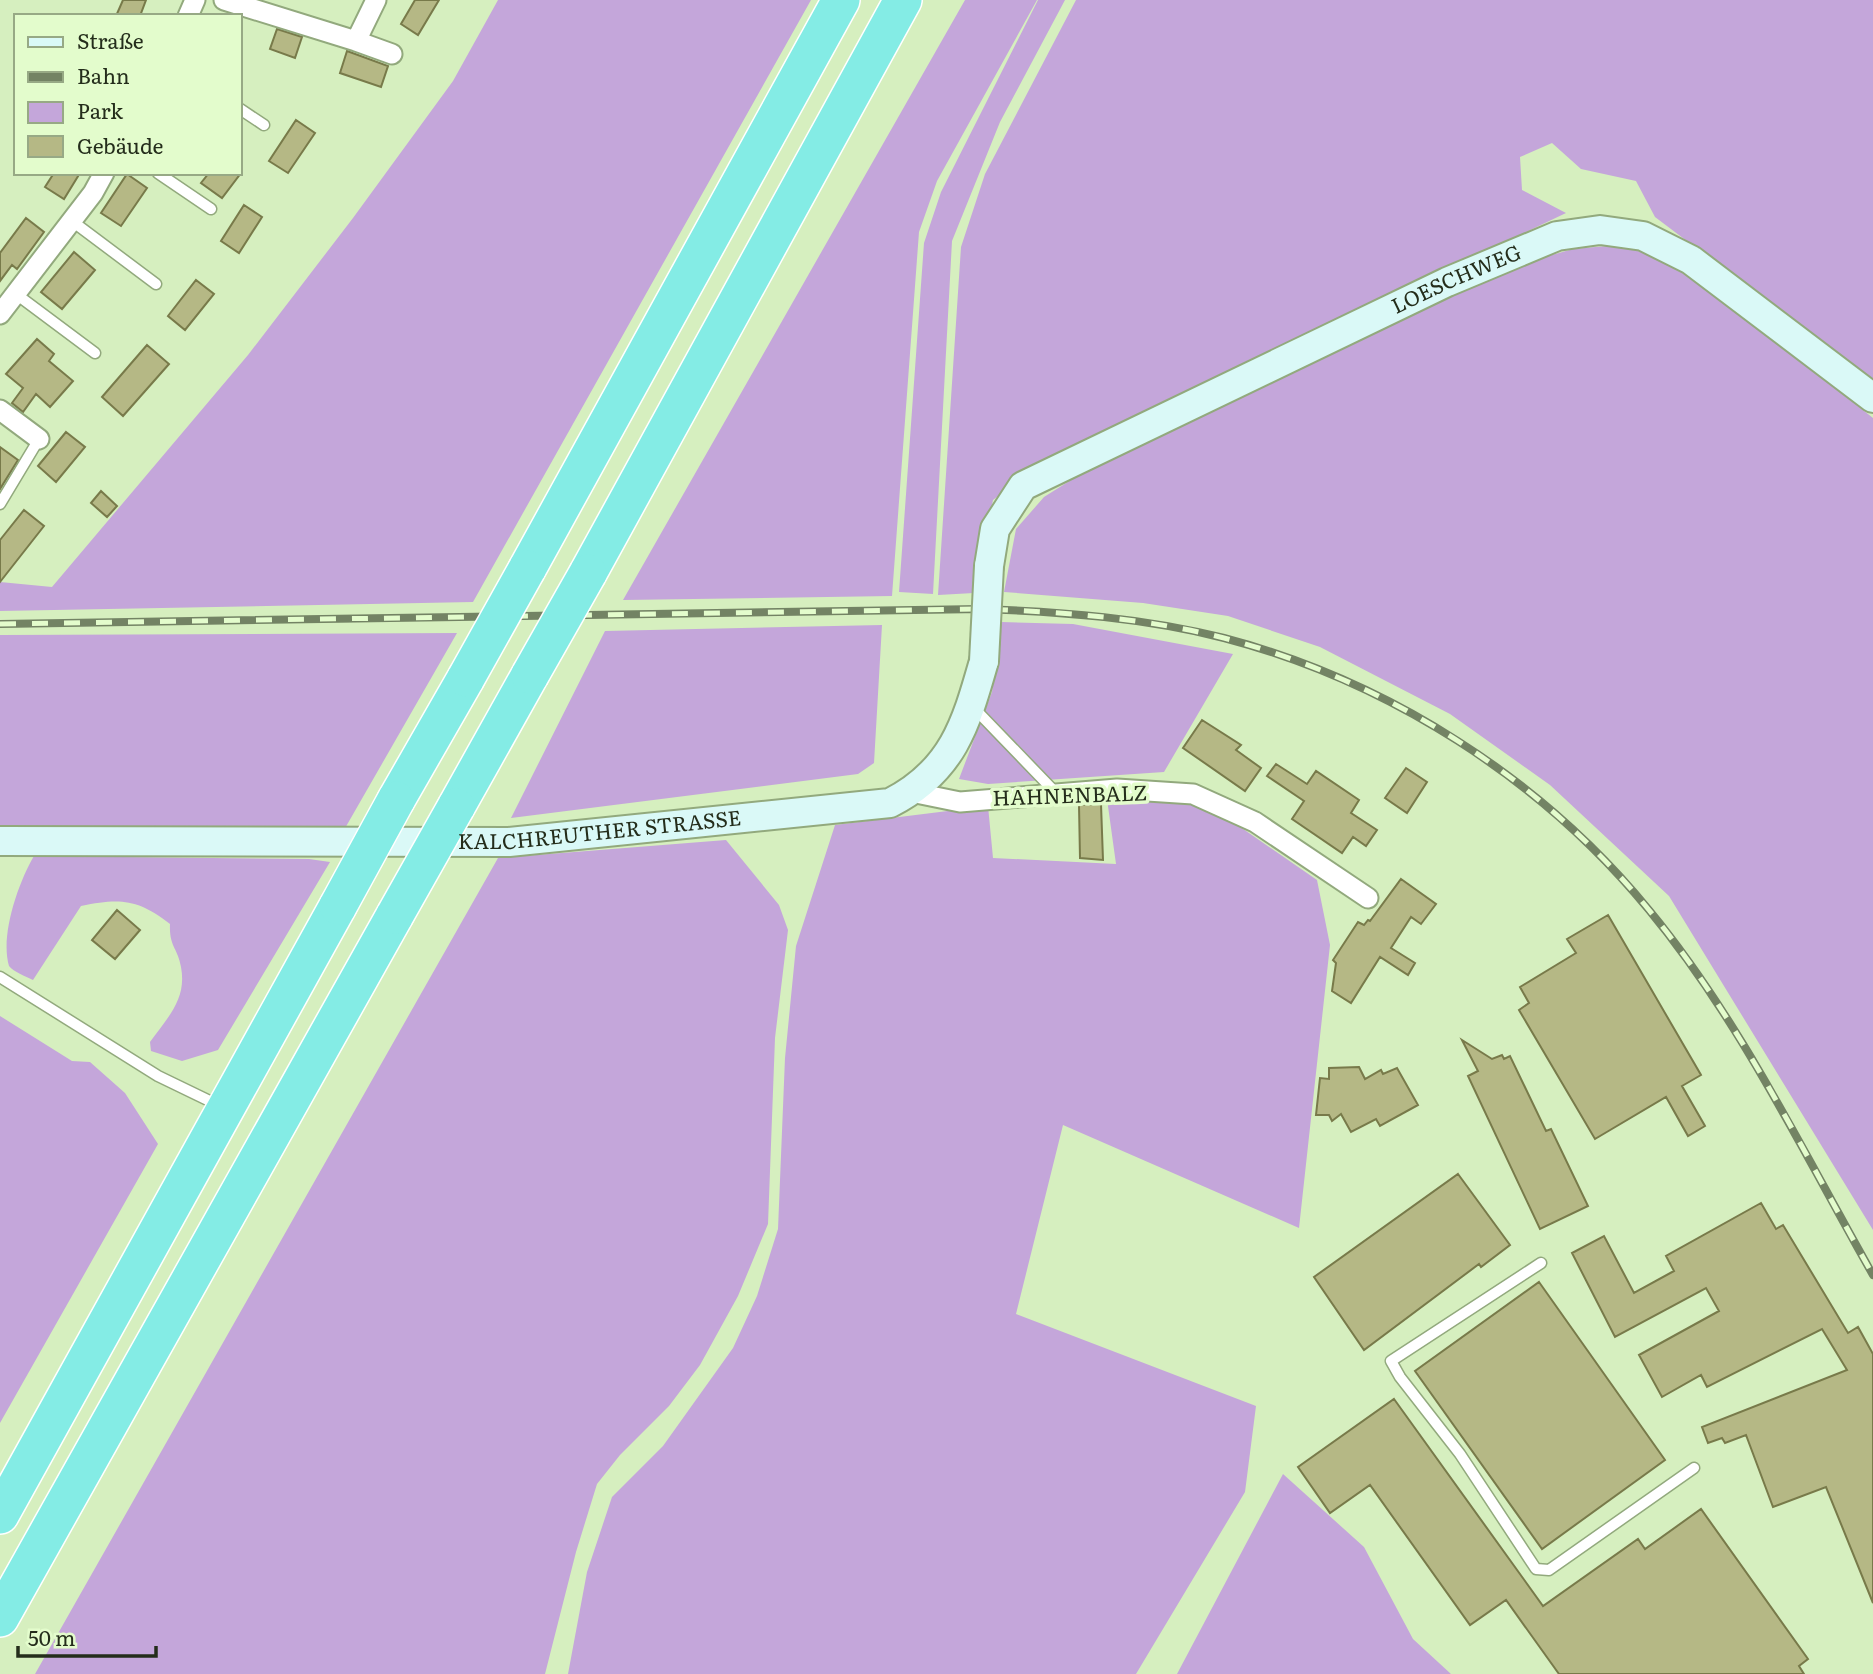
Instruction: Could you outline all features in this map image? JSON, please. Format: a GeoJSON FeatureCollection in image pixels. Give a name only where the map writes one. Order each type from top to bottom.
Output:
{"type":"FeatureCollection","features":[{"type":"Feature","properties":{"kind":"highway"},"geometry":{"type":"LineString","coordinates":[[0,1515],[841,0]]}},
{"type":"Feature","properties":{"kind":"highway"},"geometry":{"type":"LineString","coordinates":[[0,1618],[588,573],[903,0]]}},
{"type":"Feature","properties":{"kind":"street"},"geometry":{"type":"LineString","coordinates":[[224,0],[392,54]]}},
{"type":"Feature","properties":{"kind":"street"},"geometry":{"type":"LineString","coordinates":[[356,41],[376,0]]}},
{"type":"Feature","properties":{"kind":"street"},"geometry":{"type":"LineString","coordinates":[[0,314],[72,221],[103,175]]}},
{"type":"Feature","properties":{"kind":"street","name":"LOESCHWEG"},"geometry":{"type":"LineString","coordinates":[[995,529],[1023,485],[1447,282],[1557,236],[1600,230],[1643,236],[1691,260],[1873,398]]}},
{"type":"Feature","properties":{"kind":"street"},"geometry":{"type":"LineString","coordinates":[[0,410],[39,439]]}},
{"type":"Feature","properties":{"kind":"street","name":"KALCHREUTHER STRASSE"},"geometry":{"type":"LineString","coordinates":[[0,841],[509,842],[890,803],[911,792],[941,765],[961,734],[984,661],[989,566],[995,529]]}},
{"type":"Feature","properties":{"kind":"street","name":"HAHNENBALZ"},"geometry":{"type":"LineString","coordinates":[[911,792],[960,802],[1055,792],[1117,789],[1193,794],[1255,822],[1368,898]]}},
{"type":"Feature","properties":{"kind":"lane"},"geometry":{"type":"LineString","coordinates":[[242,110],[264,125]]}},
{"type":"Feature","properties":{"kind":"lane"},"geometry":{"type":"LineString","coordinates":[[161,175],[211,209]]}},
{"type":"Feature","properties":{"kind":"lane"},"geometry":{"type":"LineString","coordinates":[[72,221],[156,284]]}},
{"type":"Feature","properties":{"kind":"lane"},"geometry":{"type":"LineString","coordinates":[[16,294],[95,353]]}},
{"type":"Feature","properties":{"kind":"lane"},"geometry":{"type":"LineString","coordinates":[[0,504],[39,439]]}},
{"type":"Feature","properties":{"kind":"lane"},"geometry":{"type":"LineString","coordinates":[[971,706],[1055,792]]}},
{"type":"Feature","properties":{"kind":"lane"},"geometry":{"type":"LineString","coordinates":[[0,977],[158,1076],[225,1109]]}},
{"type":"Feature","properties":{"kind":"lane"},"geometry":{"type":"LineString","coordinates":[[1541,1263],[1391,1361],[1400,1377],[1460,1454],[1536,1569],[1549,1570],[1694,1468]]}},
{"type":"Feature","properties":{"kind":"green space"},"geometry":{"type":"Polygon","coordinates":[[[498,0],[811,0],[473,602],[0,611],[0,582],[52,587],[248,355],[453,81],[498,0]]]}},
{"type":"Feature","properties":{"kind":"green space"},"geometry":{"type":"Polygon","coordinates":[[[965,0],[1037,0],[937,181],[919,232],[892,596],[623,600],[965,0]]]}},
{"type":"Feature","properties":{"kind":"green space"},"geometry":{"type":"Polygon","coordinates":[[[1038,0],[1065,0],[1000,122],[952,241],[933,594],[899,592],[924,243],[941,192],[1038,0]]]}},
{"type":"Feature","properties":{"kind":"green space"},"geometry":{"type":"Polygon","coordinates":[[[1076,0],[1873,0],[1873,381],[1655,217],[1636,181],[1581,169],[1552,143],[1520,157],[1522,190],[1566,213],[1043,461],[993,500],[974,593],[938,595],[961,247],[985,174],[1076,0]]]}},
{"type":"Feature","properties":{"kind":"green space"},"geometry":{"type":"Polygon","coordinates":[[[1618,245],[1658,254],[1707,286],[1873,418],[1873,1230],[1669,896],[1550,785],[1450,714],[1320,647],[1228,616],[1143,603],[1004,592],[1016,529],[1044,497],[1098,463],[1506,268],[1573,249],[1618,245]]]}},
{"type":"Feature","properties":{"kind":"green space"},"geometry":{"type":"Polygon","coordinates":[[[1001,622],[1073,624],[1233,654],[1164,772],[988,784],[959,779],[992,692],[1001,622]]]}},
{"type":"Feature","properties":{"kind":"green space"},"geometry":{"type":"Polygon","coordinates":[[[882,625],[874,763],[858,774],[511,818],[605,631],[882,625]]]}},
{"type":"Feature","properties":{"kind":"green space"},"geometry":{"type":"Polygon","coordinates":[[[457,633],[344,830],[0,829],[0,635],[457,633]]]}},
{"type":"Feature","properties":{"kind":"green space"},"geometry":{"type":"Polygon","coordinates":[[[1107,799],[1178,800],[1223,815],[1317,880],[1330,945],[1299,1228],[1063,1125],[1016,1314],[1256,1406],[1245,1492],[1136,1674],[568,1674],[587,1572],[612,1497],[663,1446],[733,1348],[757,1296],[778,1229],[785,1058],[796,946],[835,825],[988,806],[993,858],[1116,864],[1107,799]]]}},
{"type":"Feature","properties":{"kind":"green space"},"geometry":{"type":"Polygon","coordinates":[[[726,840],[779,905],[788,930],[775,1038],[768,1224],[738,1296],[700,1365],[669,1406],[620,1455],[597,1484],[576,1552],[545,1674],[35,1674],[498,858],[726,840]]]}},
{"type":"Feature","properties":{"kind":"green space"},"geometry":{"type":"Polygon","coordinates":[[[34,856],[309,859],[330,862],[218,1050],[182,1061],[151,1051],[150,1042],[179,998],[182,978],[170,924],[159,916],[128,903],[107,902],[81,906],[33,980],[9,966],[7,940],[12,910],[34,856]]]}},
{"type":"Feature","properties":{"kind":"green space"},"geometry":{"type":"Polygon","coordinates":[[[0,1016],[72,1061],[90,1062],[125,1093],[158,1144],[0,1423],[0,1016]]]}},
{"type":"Feature","properties":{"kind":"green space"},"geometry":{"type":"Polygon","coordinates":[[[1283,1474],[1364,1547],[1413,1639],[1451,1674],[1177,1674],[1283,1474]]]}},
{"type":"Feature","properties":{"kind":"building"},"geometry":{"type":"Polygon","coordinates":[[[123,0],[146,0],[141,14],[117,14],[123,0]]]}},
{"type":"Feature","properties":{"kind":"building"},"geometry":{"type":"Polygon","coordinates":[[[415,0],[439,0],[418,35],[401,24],[415,0]]]}},
{"type":"Feature","properties":{"kind":"building"},"geometry":{"type":"Polygon","coordinates":[[[277,29],[302,37],[295,58],[270,49],[277,29]]]}},
{"type":"Feature","properties":{"kind":"building"},"geometry":{"type":"Polygon","coordinates":[[[347,51],[388,66],[381,87],[340,73],[347,51]]]}},
{"type":"Feature","properties":{"kind":"building"},"geometry":{"type":"Polygon","coordinates":[[[296,120],[315,133],[288,173],[269,161],[296,120]]]}},
{"type":"Feature","properties":{"kind":"building"},"geometry":{"type":"Polygon","coordinates":[[[53,175],[79,175],[64,199],[45,187],[53,175]]]}},
{"type":"Feature","properties":{"kind":"building"},"geometry":{"type":"Polygon","coordinates":[[[126,175],[147,188],[121,226],[101,213],[126,175]]]}},
{"type":"Feature","properties":{"kind":"building"},"geometry":{"type":"Polygon","coordinates":[[[207,175],[239,175],[222,198],[201,183],[207,175]]]}},
{"type":"Feature","properties":{"kind":"building"},"geometry":{"type":"Polygon","coordinates":[[[244,205],[262,217],[239,253],[221,241],[244,205]]]}},
{"type":"Feature","properties":{"kind":"building"},"geometry":{"type":"Polygon","coordinates":[[[26,218],[44,232],[17,269],[12,265],[0,281],[0,253],[26,218]]]}},
{"type":"Feature","properties":{"kind":"building"},"geometry":{"type":"Polygon","coordinates":[[[74,252],[95,270],[62,309],[41,292],[74,252]]]}},
{"type":"Feature","properties":{"kind":"building"},"geometry":{"type":"Polygon","coordinates":[[[196,280],[214,294],[185,330],[168,316],[196,280]]]}},
{"type":"Feature","properties":{"kind":"building"},"geometry":{"type":"Polygon","coordinates":[[[37,339],[54,354],[49,361],[73,381],[50,407],[36,394],[23,412],[12,403],[23,388],[6,374],[37,339]]]}},
{"type":"Feature","properties":{"kind":"building"},"geometry":{"type":"Polygon","coordinates":[[[147,345],[169,364],[123,416],[102,397],[147,345]]]}},
{"type":"Feature","properties":{"kind":"building"},"geometry":{"type":"Polygon","coordinates":[[[66,432],[85,447],[56,482],[38,466],[66,432]]]}},
{"type":"Feature","properties":{"kind":"building"},"geometry":{"type":"Polygon","coordinates":[[[0,447],[18,460],[0,489],[0,447]]]}},
{"type":"Feature","properties":{"kind":"building"},"geometry":{"type":"Polygon","coordinates":[[[101,491],[117,506],[107,517],[91,503],[101,491]]]}},
{"type":"Feature","properties":{"kind":"building"},"geometry":{"type":"Polygon","coordinates":[[[24,510],[44,526],[0,582],[0,540],[24,510]]]}},
{"type":"Feature","properties":{"kind":"building"},"geometry":{"type":"Polygon","coordinates":[[[1202,720],[1241,745],[1236,750],[1261,768],[1245,791],[1183,748],[1202,720]]]}},
{"type":"Feature","properties":{"kind":"building"},"geometry":{"type":"Polygon","coordinates":[[[1276,764],[1307,784],[1316,771],[1359,800],[1351,813],[1377,830],[1366,846],[1353,837],[1342,853],[1292,819],[1304,801],[1267,776],[1276,764]]]}},
{"type":"Feature","properties":{"kind":"building"},"geometry":{"type":"Polygon","coordinates":[[[1406,768],[1427,782],[1407,813],[1385,798],[1406,768]]]}},
{"type":"Feature","properties":{"kind":"building"},"geometry":{"type":"Polygon","coordinates":[[[1101,804],[1103,860],[1080,858],[1079,805],[1101,804]]]}},
{"type":"Feature","properties":{"kind":"building"},"geometry":{"type":"Polygon","coordinates":[[[1401,879],[1436,904],[1421,924],[1411,917],[1391,948],[1415,963],[1408,975],[1380,957],[1351,1003],[1332,991],[1336,963],[1333,960],[1358,922],[1364,925],[1370,921],[1401,879]]]}},
{"type":"Feature","properties":{"kind":"building"},"geometry":{"type":"Polygon","coordinates":[[[117,910],[140,930],[115,959],[92,940],[117,910]]]}},
{"type":"Feature","properties":{"kind":"building"},"geometry":{"type":"Polygon","coordinates":[[[1608,915],[1701,1075],[1682,1086],[1705,1126],[1688,1136],[1666,1097],[1595,1139],[1519,1010],[1529,1003],[1520,987],[1576,953],[1567,939],[1608,915]]]}},
{"type":"Feature","properties":{"kind":"building"},"geometry":{"type":"Polygon","coordinates":[[[1462,1040],[1492,1059],[1502,1055],[1504,1059],[1510,1056],[1546,1131],[1551,1129],[1588,1206],[1540,1229],[1468,1076],[1478,1071],[1462,1040]]]}},
{"type":"Feature","properties":{"kind":"building"},"geometry":{"type":"Polygon","coordinates":[[[1359,1067],[1365,1079],[1381,1070],[1383,1074],[1397,1068],[1418,1105],[1380,1126],[1376,1119],[1351,1132],[1341,1114],[1332,1121],[1329,1115],[1316,1115],[1320,1078],[1329,1079],[1329,1068],[1359,1067]]]}},
{"type":"Feature","properties":{"kind":"building"},"geometry":{"type":"Polygon","coordinates":[[[1458,1174],[1510,1245],[1481,1267],[1479,1264],[1364,1350],[1314,1277],[1458,1174]]]}},
{"type":"Feature","properties":{"kind":"building"},"geometry":{"type":"Polygon","coordinates":[[[1761,1203],[1776,1229],[1783,1225],[1848,1333],[1858,1327],[1873,1354],[1873,1603],[1826,1487],[1773,1507],[1746,1435],[1725,1443],[1722,1438],[1708,1443],[1702,1427],[1847,1370],[1822,1329],[1707,1387],[1701,1375],[1662,1397],[1639,1355],[1719,1311],[1706,1288],[1615,1337],[1572,1253],[1604,1236],[1634,1293],[1674,1271],[1666,1256],[1761,1203]]]}},
{"type":"Feature","properties":{"kind":"building"},"geometry":{"type":"Polygon","coordinates":[[[1539,1282],[1665,1460],[1542,1549],[1415,1371],[1539,1282]]]}},
{"type":"Feature","properties":{"kind":"building"},"geometry":{"type":"Polygon","coordinates":[[[1394,1399],[1543,1606],[1638,1539],[1645,1549],[1701,1509],[1808,1659],[1799,1666],[1804,1674],[1559,1674],[1506,1600],[1470,1625],[1370,1485],[1330,1513],[1298,1467],[1394,1399]]]}},
{"type":"Feature","properties":{"kind":"railway"},"geometry":{"type":"LineString","coordinates":[[0,624],[982,609],[1074,614],[1164,625],[1224,638],[1285,657],[1345,680],[1402,708],[1458,741],[1561,818],[1607,862],[1649,910],[1713,996],[1769,1088],[1873,1275]]}}]}
